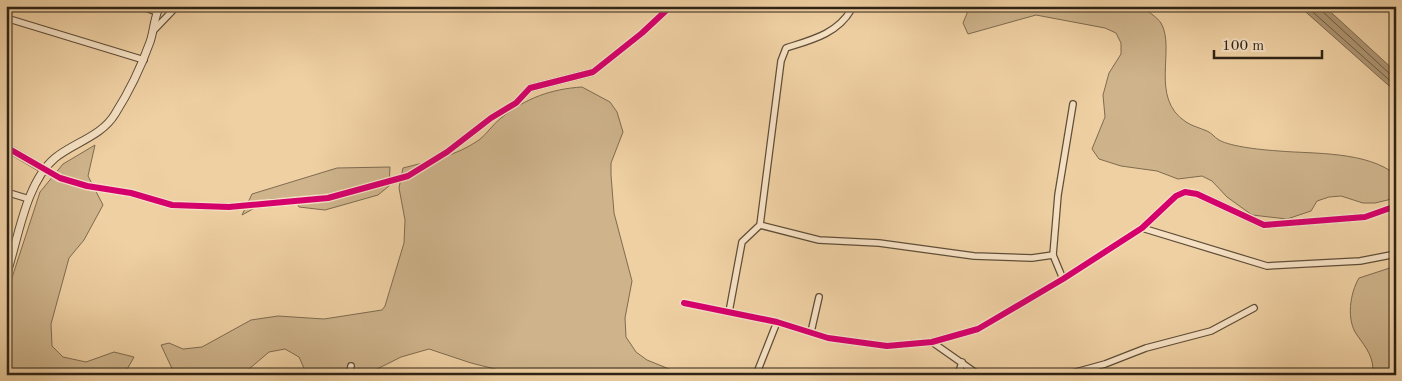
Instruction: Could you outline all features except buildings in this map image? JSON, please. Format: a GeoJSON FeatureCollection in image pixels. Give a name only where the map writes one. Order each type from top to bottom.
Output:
{"type":"FeatureCollection","features":[{"type":"Feature","properties":{"kind":"street"},"geometry":{"type":"LineString","coordinates":[[6,276],[34,185],[54,159],[90,138],[114,116],[144,60],[154,30],[158,9],[140,6]]}},
{"type":"Feature","properties":{"kind":"street"},"geometry":{"type":"LineString","coordinates":[[154,30],[177,6]]}},
{"type":"Feature","properties":{"kind":"street"},"geometry":{"type":"LineString","coordinates":[[6,147],[60,178],[87,186],[130,193],[172,205],[229,207],[328,198],[408,176],[447,152],[491,118],[516,103],[530,88],[593,72],[672,6]]}},
{"type":"Feature","properties":{"kind":"street"},"geometry":{"type":"LineString","coordinates":[[729,312],[742,242],[760,225],[781,61],[786,48],[826,35],[848,15],[851,10],[846,6]]}},
{"type":"Feature","properties":{"kind":"street"},"geometry":{"type":"LineString","coordinates":[[6,18],[144,60]]}},
{"type":"Feature","properties":{"kind":"street"},"geometry":{"type":"LineString","coordinates":[[1063,279],[1053,255],[1058,195],[1073,104]]}},
{"type":"Feature","properties":{"kind":"street"},"geometry":{"type":"LineString","coordinates":[[6,192],[29,199]]}},
{"type":"Feature","properties":{"kind":"street"},"geometry":{"type":"LineString","coordinates":[[684,303],[777,322],[828,338],[887,346],[932,342],[978,329],[1063,279],[1142,228],[1176,196],[1186,192],[1197,194],[1264,224],[1365,217],[1396,206]]}},
{"type":"Feature","properties":{"kind":"street"},"geometry":{"type":"LineString","coordinates":[[760,225],[819,240],[879,244],[974,256],[1032,258],[1053,255]]}},
{"type":"Feature","properties":{"kind":"street"},"geometry":{"type":"LineString","coordinates":[[1142,228],[1267,266],[1360,262],[1396,254]]}},
{"type":"Feature","properties":{"kind":"street"},"geometry":{"type":"LineString","coordinates":[[811,332],[819,297]]}},
{"type":"Feature","properties":{"kind":"street"},"geometry":{"type":"LineString","coordinates":[[1065,375],[1105,364],[1146,348],[1211,332],[1254,308]]}},
{"type":"Feature","properties":{"kind":"street"},"geometry":{"type":"LineString","coordinates":[[756,375],[777,322]]}},
{"type":"Feature","properties":{"kind":"street"},"geometry":{"type":"LineString","coordinates":[[932,342],[980,375]]}},
{"type":"Feature","properties":{"kind":"street"},"geometry":{"type":"LineString","coordinates":[[958,375],[962,362]]}},
{"type":"Feature","properties":{"kind":"street"},"geometry":{"type":"LineString","coordinates":[[349,375],[351,366]]}},
{"type":"Feature","properties":{"kind":"shaded area"},"geometry":{"type":"Polygon","coordinates":[[[970,6],[1140,6],[1161,23],[1165,34],[1165,73],[1169,100],[1175,112],[1186,122],[1209,132],[1219,140],[1239,146],[1273,151],[1340,155],[1384,167],[1396,175],[1396,198],[1375,203],[1363,203],[1341,196],[1329,197],[1317,201],[1311,211],[1287,219],[1252,215],[1227,197],[1212,181],[1202,176],[1178,179],[1157,171],[1121,166],[1099,159],[1092,149],[1105,117],[1103,95],[1109,73],[1121,54],[1121,43],[1116,33],[1105,28],[1036,15],[968,34],[963,23],[970,6]]]}},
{"type":"Feature","properties":{"kind":"shaded area"},"geometry":{"type":"Polygon","coordinates":[[[582,87],[610,102],[617,112],[623,132],[611,163],[611,175],[614,213],[632,281],[625,318],[626,337],[636,352],[647,360],[684,375],[507,375],[495,369],[429,349],[401,357],[365,375],[307,375],[299,357],[285,349],[269,352],[242,375],[175,375],[161,345],[169,343],[183,349],[202,347],[251,320],[278,316],[324,319],[382,310],[385,306],[404,243],[405,220],[399,188],[403,168],[442,157],[470,146],[482,138],[501,118],[529,100],[549,92],[582,87]]]}},
{"type":"Feature","properties":{"kind":"shaded area"},"geometry":{"type":"Polygon","coordinates":[[[95,145],[88,176],[103,205],[84,240],[69,258],[51,324],[52,346],[63,357],[86,362],[114,352],[134,357],[125,373],[121,375],[6,375],[6,296],[40,192],[63,164],[95,145]]]}},
{"type":"Feature","properties":{"kind":"shaded area"},"geometry":{"type":"Polygon","coordinates":[[[390,167],[389,186],[378,195],[325,210],[299,207],[294,198],[271,199],[242,215],[252,194],[337,168],[390,167]]]}},
{"type":"Feature","properties":{"kind":"shaded area"},"geometry":{"type":"Polygon","coordinates":[[[1396,266],[1396,375],[1373,375],[1371,358],[1351,322],[1350,306],[1353,291],[1359,278],[1396,266]]]}},
{"type":"Feature","properties":{"kind":"water"},"geometry":{"type":"Polygon","coordinates":[[[1299,6],[1323,6],[1334,15],[1396,72],[1396,92],[1299,6]]]}},
{"type":"Feature","properties":{"kind":"cycle path"},"geometry":{"type":"LineString","coordinates":[[6,147],[60,178],[87,186],[131,193],[172,205],[229,207],[328,198],[408,176],[447,152],[491,118],[516,103],[530,88],[593,72],[642,33],[671,6]]}},
{"type":"Feature","properties":{"kind":"cycle path"},"geometry":{"type":"LineString","coordinates":[[684,303],[777,322],[828,338],[887,346],[932,342],[978,329],[1063,279],[1142,228],[1176,196],[1185,192],[1197,194],[1264,225],[1365,217],[1396,206]]}}]}
